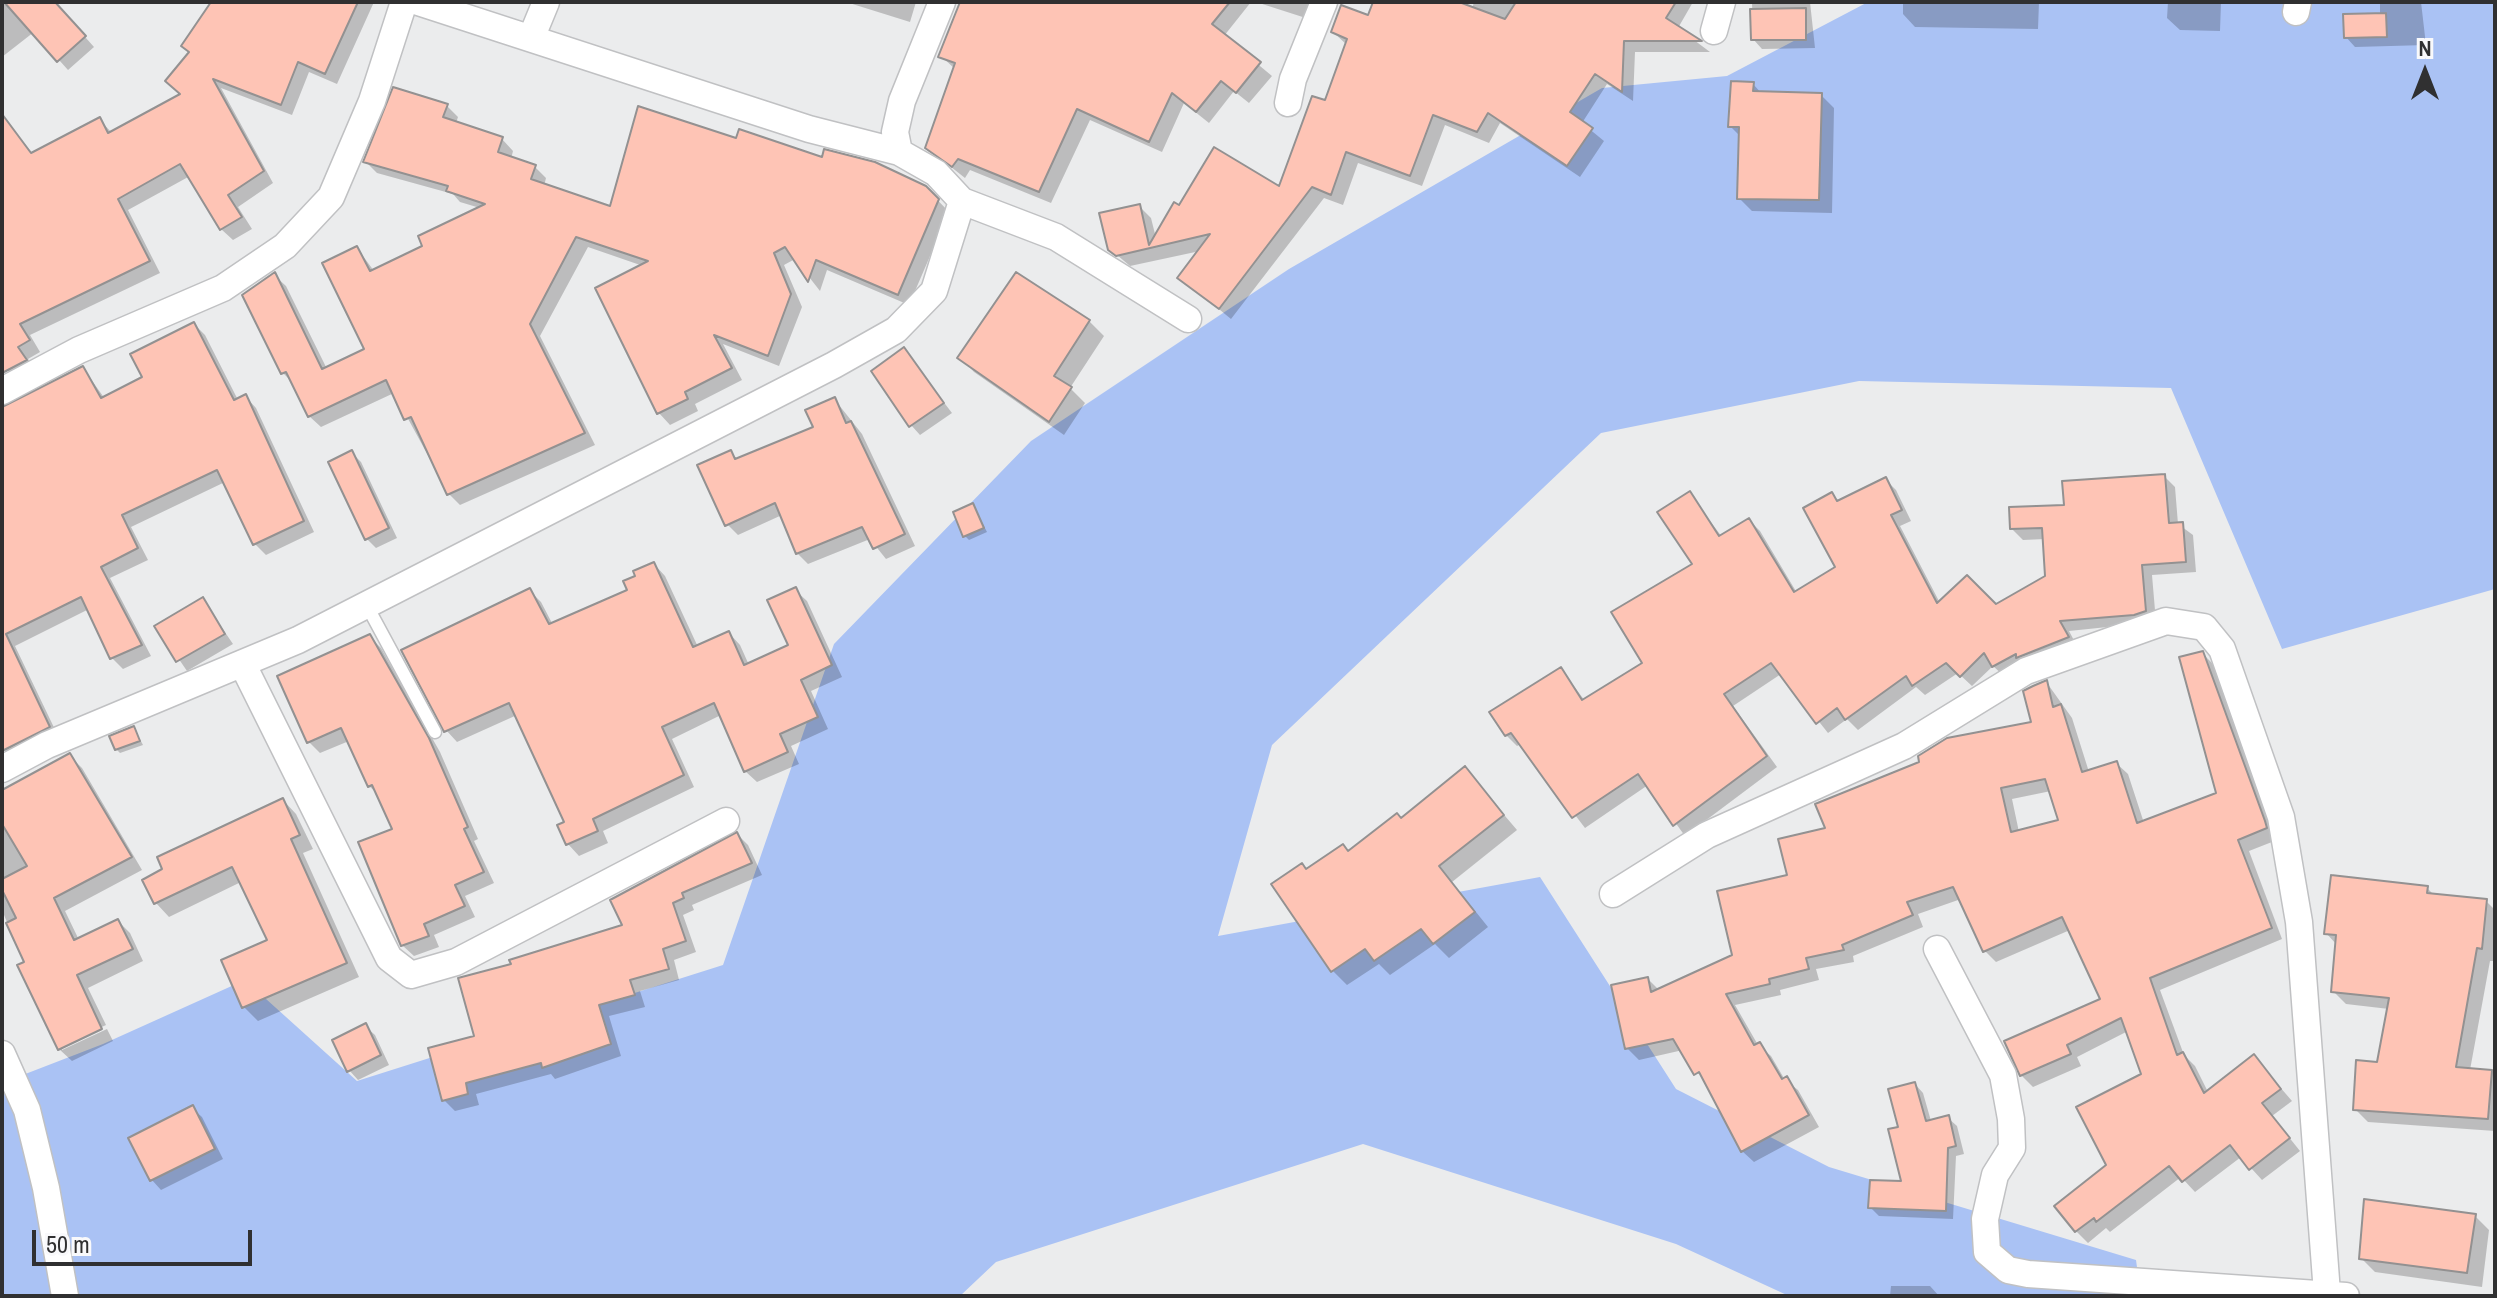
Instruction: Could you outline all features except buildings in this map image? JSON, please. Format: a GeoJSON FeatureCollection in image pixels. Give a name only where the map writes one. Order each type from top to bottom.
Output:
{"type":"FeatureCollection","features":[{"type":"Feature","properties":{"kind":"street"},"geometry":{"type":"LineString","coordinates":[[2,391],[79,350],[223,288],[285,246],[331,197],[372,101],[404,2]]}},
{"type":"Feature","properties":{"kind":"street"},"geometry":{"type":"LineString","coordinates":[[418,2],[532,36],[809,129],[899,152],[936,173],[962,201],[1056,237],[1188,319]]}},
{"type":"Feature","properties":{"kind":"street"},"geometry":{"type":"LineString","coordinates":[[532,36],[546,2]]}},
{"type":"Feature","properties":{"kind":"street"},"geometry":{"type":"LineString","coordinates":[[899,152],[895,132],[902,101],[942,2]]}},
{"type":"Feature","properties":{"kind":"street"},"geometry":{"type":"LineString","coordinates":[[1288,103],[1293,79],[1324,2]]}},
{"type":"Feature","properties":{"kind":"street"},"geometry":{"type":"LineString","coordinates":[[1714,31],[1722,2]]}},
{"type":"Feature","properties":{"kind":"street"},"geometry":{"type":"LineString","coordinates":[[2,769],[47,745],[243,665],[834,365],[896,330],[934,291],[962,201]]}},
{"type":"Feature","properties":{"kind":"street"},"geometry":{"type":"LineString","coordinates":[[1613,894],[1707,835],[1904,746],[2026,671],[2166,621],[2204,627],[2222,649],[2281,817],[2299,922],[2337,1294],[2028,1274],[2008,1270],[1987,1252],[1985,1219],[1995,1175],[2012,1148],[2011,1119],[2003,1075],[1937,949]]}},
{"type":"Feature","properties":{"kind":"street"},"geometry":{"type":"LineString","coordinates":[[243,665],[389,958],[411,975],[456,962],[726,821]]}},
{"type":"Feature","properties":{"kind":"street"},"geometry":{"type":"LineString","coordinates":[[2,1054],[27,1110],[46,1188],[65,1296]]}},
{"type":"Feature","properties":{"kind":"lane"},"geometry":{"type":"LineString","coordinates":[[366,604],[435,732]]}},
{"type":"Feature","properties":{"kind":"shaded area"},"geometry":{"type":"Polygon","coordinates":[[[1868,2],[2495,2],[2495,589],[2282,649],[2171,388],[1859,381],[1601,433],[1272,745],[1218,936],[1540,877],[1676,1089],[1829,1167],[2136,1260],[2141,1296],[1789,1296],[1676,1244],[1363,1144],[996,1262],[960,1296],[2,1296],[2,1083],[103,1044],[245,980],[357,1081],[723,965],[834,644],[1031,441],[1289,269],[1602,88],[1727,76],[1868,2]]]}}]}
